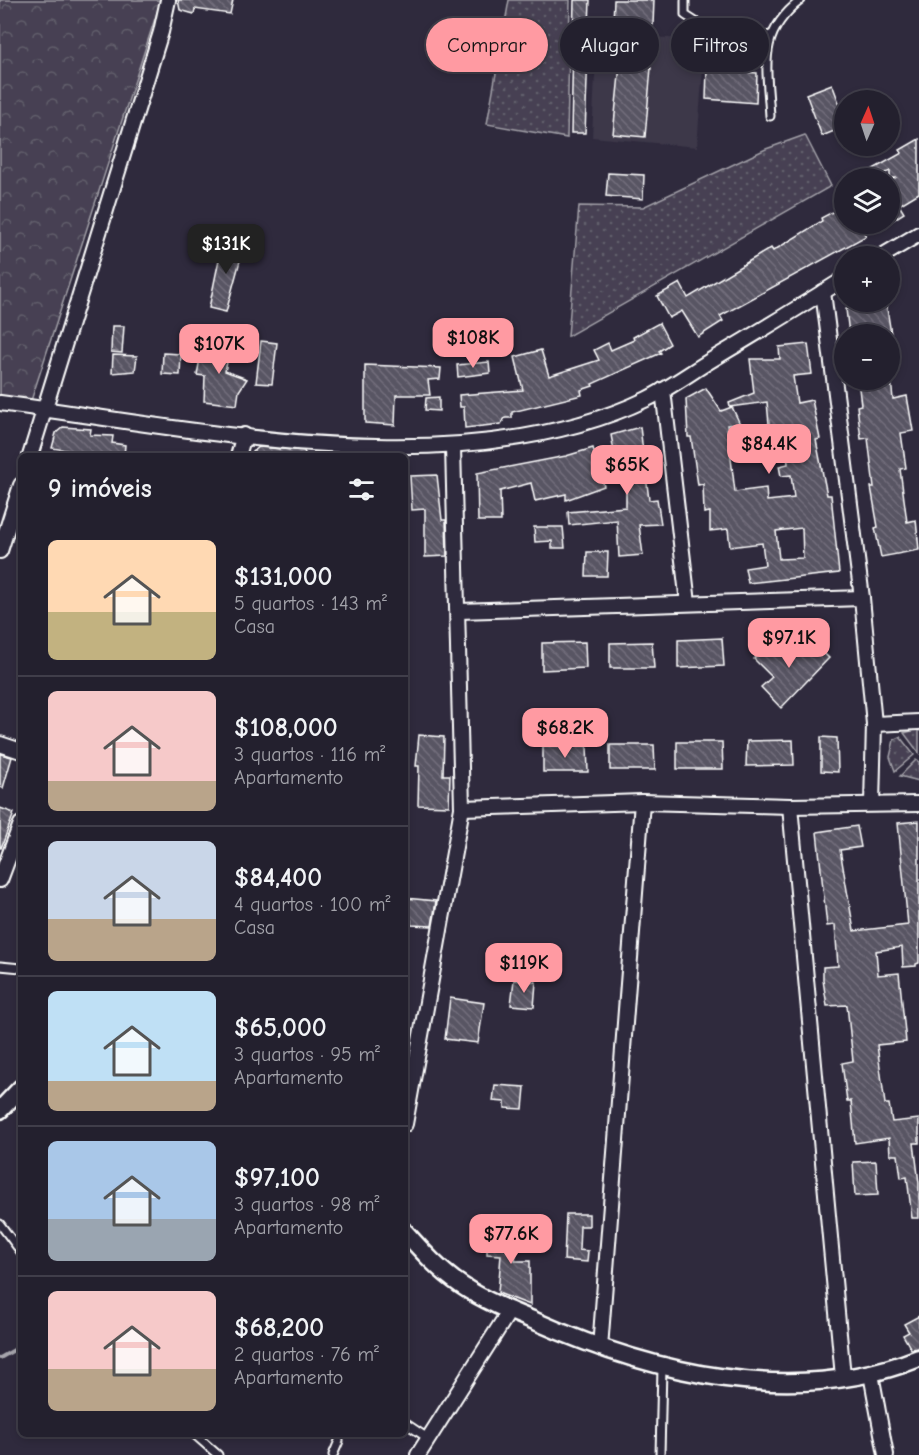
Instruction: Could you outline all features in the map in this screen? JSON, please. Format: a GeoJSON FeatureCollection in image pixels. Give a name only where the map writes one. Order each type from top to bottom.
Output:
{"type":"FeatureCollection","features":[{"type":"Feature","properties":{"kind":"street"},"geometry":{"type":"LineString","coordinates":[[31,453],[161,32],[168,0]]}},
{"type":"Feature","properties":{"kind":"street"},"geometry":{"type":"LineString","coordinates":[[899,246],[919,234]]}},
{"type":"Feature","properties":{"kind":"street"},"geometry":{"type":"LineString","coordinates":[[0,403],[244,435],[383,447],[453,446],[511,439],[574,425],[647,399],[834,285]]}},
{"type":"Feature","properties":{"kind":"street"},"geometry":{"type":"LineString","coordinates":[[823,292],[862,598],[874,724],[872,804]]}},
{"type":"Feature","properties":{"kind":"street"},"geometry":{"type":"LineString","coordinates":[[663,390],[688,603]]}},
{"type":"Feature","properties":{"kind":"street"},"geometry":{"type":"LineString","coordinates":[[239,453],[244,435]]}},
{"type":"Feature","properties":{"kind":"street"},"geometry":{"type":"LineString","coordinates":[[408,1107],[462,808],[459,610],[453,446]]}},
{"type":"Feature","properties":{"kind":"street"},"geometry":{"type":"LineString","coordinates":[[0,551],[18,494]]}},
{"type":"Feature","properties":{"kind":"street"},"geometry":{"type":"LineString","coordinates":[[459,610],[862,598]]}},
{"type":"Feature","properties":{"kind":"street"},"geometry":{"type":"LineString","coordinates":[[874,724],[919,722]]}},
{"type":"Feature","properties":{"kind":"street"},"geometry":{"type":"LineString","coordinates":[[0,744],[18,750]]}},
{"type":"Feature","properties":{"kind":"street"},"geometry":{"type":"LineString","coordinates":[[462,808],[642,802],[790,806],[919,804]]}},
{"type":"Feature","properties":{"kind":"street"},"geometry":{"type":"LineString","coordinates":[[600,1348],[642,802]]}},
{"type":"Feature","properties":{"kind":"street"},"geometry":{"type":"LineString","coordinates":[[790,806],[843,1377]]}},
{"type":"Feature","properties":{"kind":"street"},"geometry":{"type":"LineString","coordinates":[[0,880],[18,832]]}},
{"type":"Feature","properties":{"kind":"street"},"geometry":{"type":"LineString","coordinates":[[0,1110],[18,1091]]}},
{"type":"Feature","properties":{"kind":"street"},"geometry":{"type":"LineString","coordinates":[[408,1235],[429,1258],[462,1286],[510,1310],[600,1348],[662,1367],[725,1378],[784,1383],[871,1374],[919,1358]]}},
{"type":"Feature","properties":{"kind":"street"},"geometry":{"type":"LineString","coordinates":[[418,1455],[510,1310]]}},
{"type":"Feature","properties":{"kind":"street"},"geometry":{"type":"LineString","coordinates":[[871,1374],[886,1455]]}},
{"type":"Feature","properties":{"kind":"lane"},"geometry":{"type":"LineString","coordinates":[[685,0],[685,15],[716,34],[742,44],[770,35]]}},
{"type":"Feature","properties":{"kind":"lane"},"geometry":{"type":"LineString","coordinates":[[770,116],[767,66],[770,35],[782,14],[801,0]]}},
{"type":"Feature","properties":{"kind":"lane"},"geometry":{"type":"LineString","coordinates":[[0,966],[18,968]]}},
{"type":"Feature","properties":{"kind":"lane"},"geometry":{"type":"LineString","coordinates":[[0,1224],[18,1248]]}},
{"type":"Feature","properties":{"kind":"lane"},"geometry":{"type":"LineString","coordinates":[[660,1455],[662,1367]]}},
{"type":"Feature","properties":{"kind":"lane"},"geometry":{"type":"LineString","coordinates":[[408,1425],[429,1439]]}},
{"type":"Feature","properties":{"kind":"lane"},"geometry":{"type":"LineString","coordinates":[[197,1437],[218,1455]]}},
{"type":"Feature","properties":{"kind":"lane"},"geometry":{"type":"LineString","coordinates":[[333,1455],[339,1441]]}},
{"type":"Feature","properties":{"kind":"shaded area"},"geometry":{"type":"Polygon","coordinates":[[[659,37],[671,38],[671,72],[703,72],[697,147],[592,137],[595,72],[659,72],[659,37]]]}},
{"type":"Feature","properties":{"kind":"green space"},"geometry":{"type":"Polygon","coordinates":[[[0,0],[161,0],[29,407],[0,403],[0,0]]]}},
{"type":"Feature","properties":{"kind":"green space"},"geometry":{"type":"Polygon","coordinates":[[[509,0],[570,0],[570,18],[560,18],[560,72],[568,72],[567,138],[487,124],[496,72],[548,72],[548,18],[506,18],[509,0]]]}},
{"type":"Feature","properties":{"kind":"green space"},"geometry":{"type":"Polygon","coordinates":[[[805,135],[831,186],[568,336],[579,206],[643,207],[766,149],[805,135]]]}},
{"type":"Feature","properties":{"kind":"green space"},"geometry":{"type":"Polygon","coordinates":[[[919,729],[919,753],[904,733],[919,729]]]}},
{"type":"Feature","properties":{"kind":"green space"},"geometry":{"type":"Polygon","coordinates":[[[900,737],[914,755],[895,771],[890,757],[894,740],[900,737]]]}},
{"type":"Feature","properties":{"kind":"green space"},"geometry":{"type":"Polygon","coordinates":[[[916,760],[919,762],[919,781],[900,776],[916,760]]]}},
{"type":"Feature","properties":{"kind":"building"},"geometry":{"type":"Polygon","coordinates":[[[178,0],[233,0],[230,14],[195,9],[194,14],[180,10],[178,0]]]}},
{"type":"Feature","properties":{"kind":"building"},"geometry":{"type":"Polygon","coordinates":[[[574,0],[590,0],[589,18],[574,18],[574,0]]]}},
{"type":"Feature","properties":{"kind":"building"},"geometry":{"type":"Polygon","coordinates":[[[614,0],[654,0],[653,18],[613,18],[614,0]]]}},
{"type":"Feature","properties":{"kind":"building"},"geometry":{"type":"Polygon","coordinates":[[[572,72],[587,72],[585,133],[571,133],[572,72]]]}},
{"type":"Feature","properties":{"kind":"building"},"geometry":{"type":"Polygon","coordinates":[[[619,72],[651,72],[645,137],[613,134],[619,72]]]}},
{"type":"Feature","properties":{"kind":"building"},"geometry":{"type":"Polygon","coordinates":[[[707,72],[757,73],[756,103],[706,99],[707,72]]]}},
{"type":"Feature","properties":{"kind":"building"},"geometry":{"type":"Polygon","coordinates":[[[832,84],[834,90],[834,131],[822,136],[806,94],[832,84]]]}},
{"type":"Feature","properties":{"kind":"building"},"geometry":{"type":"Polygon","coordinates":[[[919,139],[919,193],[900,204],[900,168],[875,168],[900,156],[902,153],[900,150],[919,139]]]}},
{"type":"Feature","properties":{"kind":"building"},"geometry":{"type":"Polygon","coordinates":[[[608,173],[644,175],[643,199],[606,196],[608,173]]]}},
{"type":"Feature","properties":{"kind":"building"},"geometry":{"type":"Polygon","coordinates":[[[834,211],[834,234],[865,234],[866,236],[848,246],[834,246],[834,254],[720,316],[723,321],[698,337],[682,311],[669,318],[657,296],[680,283],[688,298],[771,248],[773,251],[822,221],[821,218],[834,211]]]}},
{"type":"Feature","properties":{"kind":"building"},"geometry":{"type":"Polygon","coordinates":[[[223,240],[244,246],[226,312],[209,308],[223,240]]]}},
{"type":"Feature","properties":{"kind":"building"},"geometry":{"type":"Polygon","coordinates":[[[846,312],[888,312],[889,324],[848,324],[846,312]]]}},
{"type":"Feature","properties":{"kind":"building"},"geometry":{"type":"Polygon","coordinates":[[[659,323],[670,344],[659,351],[661,353],[592,384],[593,386],[581,390],[582,395],[512,412],[512,418],[505,418],[501,424],[465,428],[464,407],[460,407],[459,395],[523,390],[515,357],[541,350],[549,376],[599,360],[594,350],[608,343],[611,350],[634,340],[633,337],[659,323]]]}},
{"type":"Feature","properties":{"kind":"building"},"geometry":{"type":"Polygon","coordinates":[[[112,326],[124,326],[122,353],[111,352],[112,326]]]}},
{"type":"Feature","properties":{"kind":"building"},"geometry":{"type":"Polygon","coordinates":[[[203,341],[231,345],[225,371],[247,379],[239,391],[237,405],[204,401],[205,376],[197,375],[203,341]]]}},
{"type":"Feature","properties":{"kind":"building"},"geometry":{"type":"Polygon","coordinates":[[[261,341],[277,343],[272,384],[256,383],[261,341]]]}},
{"type":"Feature","properties":{"kind":"building"},"geometry":{"type":"Polygon","coordinates":[[[808,344],[812,374],[793,376],[797,403],[812,400],[820,439],[816,440],[827,495],[831,495],[839,573],[748,583],[745,568],[765,565],[762,543],[730,547],[728,529],[710,531],[710,512],[704,513],[703,484],[698,485],[691,437],[688,437],[686,399],[706,388],[721,411],[732,407],[740,424],[727,425],[735,492],[766,488],[767,501],[794,498],[791,475],[781,476],[779,466],[788,464],[786,443],[773,445],[771,436],[762,437],[760,427],[769,424],[767,402],[730,407],[729,403],[754,393],[750,359],[780,359],[779,347],[808,344]],[[802,528],[776,531],[779,559],[803,558],[802,528]]]}},
{"type":"Feature","properties":{"kind":"building"},"geometry":{"type":"Polygon","coordinates":[[[163,353],[181,354],[180,375],[162,374],[163,353]]]}},
{"type":"Feature","properties":{"kind":"building"},"geometry":{"type":"Polygon","coordinates":[[[113,355],[137,356],[135,371],[112,373],[113,355]]]}},
{"type":"Feature","properties":{"kind":"building"},"geometry":{"type":"Polygon","coordinates":[[[489,362],[490,373],[458,377],[457,365],[489,362]]]}},
{"type":"Feature","properties":{"kind":"building"},"geometry":{"type":"Polygon","coordinates":[[[365,365],[441,368],[440,379],[428,380],[430,395],[396,395],[395,425],[365,423],[365,365]]]}},
{"type":"Feature","properties":{"kind":"building"},"geometry":{"type":"Polygon","coordinates":[[[859,390],[892,390],[893,399],[907,396],[913,431],[901,433],[906,468],[900,469],[907,522],[916,520],[919,550],[881,557],[875,528],[878,527],[871,487],[874,487],[868,438],[861,439],[857,406],[861,405],[859,390]]]}},
{"type":"Feature","properties":{"kind":"building"},"geometry":{"type":"Polygon","coordinates":[[[439,397],[439,411],[425,410],[426,398],[439,397]]]}},
{"type":"Feature","properties":{"kind":"building"},"geometry":{"type":"Polygon","coordinates":[[[63,427],[91,429],[90,435],[113,436],[112,443],[125,445],[124,453],[84,453],[52,448],[56,433],[63,427]]]}},
{"type":"Feature","properties":{"kind":"building"},"geometry":{"type":"Polygon","coordinates":[[[640,427],[649,500],[657,499],[661,524],[639,525],[643,555],[619,557],[617,520],[569,525],[568,512],[626,507],[626,483],[620,483],[611,435],[640,427]]]}},
{"type":"Feature","properties":{"kind":"building"},"geometry":{"type":"Polygon","coordinates":[[[259,447],[304,451],[305,453],[252,453],[259,447]]]}},
{"type":"Feature","properties":{"kind":"building"},"geometry":{"type":"Polygon","coordinates":[[[593,448],[604,486],[566,500],[566,494],[535,501],[531,483],[500,491],[501,521],[478,521],[477,473],[566,456],[593,448]]]}},
{"type":"Feature","properties":{"kind":"building"},"geometry":{"type":"Polygon","coordinates":[[[437,475],[442,520],[446,520],[447,556],[425,557],[425,509],[412,510],[410,476],[437,475]]]}},
{"type":"Feature","properties":{"kind":"building"},"geometry":{"type":"Polygon","coordinates":[[[534,527],[563,527],[565,548],[552,548],[552,541],[535,542],[534,527]]]}},
{"type":"Feature","properties":{"kind":"building"},"geometry":{"type":"Polygon","coordinates":[[[587,552],[608,552],[607,576],[586,576],[587,552]]]}},
{"type":"Feature","properties":{"kind":"building"},"geometry":{"type":"Polygon","coordinates":[[[722,638],[724,666],[678,668],[678,640],[722,638]]]}},
{"type":"Feature","properties":{"kind":"building"},"geometry":{"type":"Polygon","coordinates":[[[808,638],[829,658],[781,708],[761,687],[772,677],[754,659],[773,640],[789,657],[808,638]]]}},
{"type":"Feature","properties":{"kind":"building"},"geometry":{"type":"Polygon","coordinates":[[[585,642],[586,668],[542,670],[542,643],[585,642]]]}},
{"type":"Feature","properties":{"kind":"building"},"geometry":{"type":"Polygon","coordinates":[[[652,642],[654,668],[610,668],[610,643],[652,642]]]}},
{"type":"Feature","properties":{"kind":"building"},"geometry":{"type":"Polygon","coordinates":[[[419,735],[444,737],[443,775],[450,775],[449,806],[418,805],[419,766],[416,766],[419,735]]]}},
{"type":"Feature","properties":{"kind":"building"},"geometry":{"type":"Polygon","coordinates":[[[821,737],[837,738],[838,772],[821,771],[821,737]]]}},
{"type":"Feature","properties":{"kind":"building"},"geometry":{"type":"Polygon","coordinates":[[[793,740],[794,765],[746,766],[747,741],[793,740]]]}},
{"type":"Feature","properties":{"kind":"building"},"geometry":{"type":"Polygon","coordinates":[[[677,742],[722,742],[723,769],[677,769],[677,742]]]}},
{"type":"Feature","properties":{"kind":"building"},"geometry":{"type":"Polygon","coordinates":[[[610,745],[654,745],[655,770],[610,770],[610,745]]]}},
{"type":"Feature","properties":{"kind":"building"},"geometry":{"type":"Polygon","coordinates":[[[543,746],[587,746],[588,772],[543,772],[543,746]]]}},
{"type":"Feature","properties":{"kind":"building"},"geometry":{"type":"Polygon","coordinates":[[[0,754],[12,757],[3,788],[0,787],[0,754]]]}},
{"type":"Feature","properties":{"kind":"building"},"geometry":{"type":"Polygon","coordinates":[[[0,808],[14,813],[1,848],[0,848],[0,808]]]}},
{"type":"Feature","properties":{"kind":"building"},"geometry":{"type":"Polygon","coordinates":[[[919,821],[919,963],[916,966],[903,967],[902,947],[876,951],[878,975],[899,973],[906,1042],[877,1045],[885,1104],[889,1104],[892,1122],[919,1119],[919,1143],[914,1143],[919,1183],[919,1218],[912,1218],[907,1177],[901,1178],[898,1155],[890,1155],[889,1138],[855,1143],[851,1101],[847,1101],[842,1063],[853,1061],[847,1005],[827,1006],[823,980],[823,967],[838,966],[835,925],[827,926],[817,832],[857,826],[861,847],[840,850],[854,931],[908,925],[898,823],[919,821]]]}},
{"type":"Feature","properties":{"kind":"building"},"geometry":{"type":"Polygon","coordinates":[[[408,898],[436,901],[432,926],[411,925],[411,920],[408,920],[408,898]]]}},
{"type":"Feature","properties":{"kind":"building"},"geometry":{"type":"Polygon","coordinates":[[[514,980],[536,982],[534,1007],[511,1005],[514,980]]]}},
{"type":"Feature","properties":{"kind":"building"},"geometry":{"type":"Polygon","coordinates":[[[450,998],[484,1003],[478,1043],[445,1039],[450,998]]]}},
{"type":"Feature","properties":{"kind":"building"},"geometry":{"type":"Polygon","coordinates":[[[495,1085],[525,1087],[523,1109],[505,1108],[505,1102],[493,1101],[495,1085]]]}},
{"type":"Feature","properties":{"kind":"building"},"geometry":{"type":"Polygon","coordinates":[[[876,1161],[878,1195],[855,1196],[853,1162],[876,1161]]]}},
{"type":"Feature","properties":{"kind":"building"},"geometry":{"type":"Polygon","coordinates":[[[566,1214],[589,1214],[589,1226],[580,1226],[579,1250],[588,1251],[587,1262],[564,1260],[566,1214]]]}},
{"type":"Feature","properties":{"kind":"building"},"geometry":{"type":"Polygon","coordinates":[[[495,1225],[506,1225],[519,1235],[515,1261],[530,1261],[530,1305],[498,1293],[501,1255],[487,1254],[487,1244],[493,1242],[495,1225]]]}},
{"type":"Feature","properties":{"kind":"building"},"geometry":{"type":"Polygon","coordinates":[[[919,1316],[919,1348],[911,1349],[903,1335],[909,1332],[904,1324],[919,1316]]]}},
{"type":"Feature","properties":{"kind":"waterway"},"geometry":{"type":"LineString","coordinates":[[0,1358],[18,1348]]}}]}
